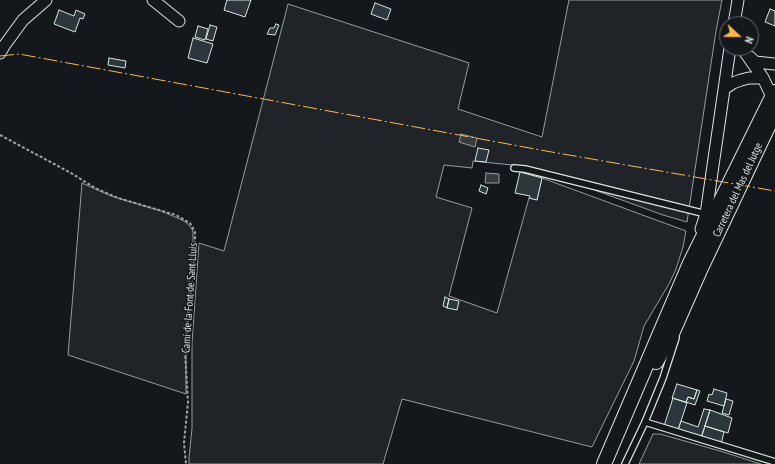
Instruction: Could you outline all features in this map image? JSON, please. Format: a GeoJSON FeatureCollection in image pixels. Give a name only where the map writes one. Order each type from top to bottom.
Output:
{"type":"FeatureCollection","features":[{"type":"Feature","properties":{"kind":"street"},"geometry":{"type":"LineString","coordinates":[[0,53],[23,20],[46,0]]}},
{"type":"Feature","properties":{"kind":"street"},"geometry":{"type":"LineString","coordinates":[[153,0],[179,21]]}},
{"type":"Feature","properties":{"kind":"street"},"geometry":{"type":"LineString","coordinates":[[735,16],[737,3]]}},
{"type":"Feature","properties":{"kind":"street"},"geometry":{"type":"LineString","coordinates":[[737,3],[738,16]]}},
{"type":"Feature","properties":{"kind":"street"},"geometry":{"type":"LineString","coordinates":[[696,266],[706,214],[729,56]]}},
{"type":"Feature","properties":{"kind":"street"},"geometry":{"type":"LineString","coordinates":[[604,464],[623,420],[774,97],[748,56]]}},
{"type":"Feature","properties":{"kind":"street"},"geometry":{"type":"LineString","coordinates":[[749,56],[755,62],[775,64]]}},
{"type":"Feature","properties":{"kind":"street"},"geometry":{"type":"LineString","coordinates":[[724,89],[734,82],[741,80],[749,78],[763,78]]}},
{"type":"Feature","properties":{"kind":"street","name":"Carretera del Mas del Jutge"},"geometry":{"type":"LineString","coordinates":[[696,266],[775,112]]}},
{"type":"Feature","properties":{"kind":"lane"},"geometry":{"type":"LineString","coordinates":[[514,168],[525,169],[706,214]]}},
{"type":"Feature","properties":{"kind":"lane"},"geometry":{"type":"LineString","coordinates":[[625,464],[645,422],[663,378],[696,266]]}},
{"type":"Feature","properties":{"kind":"lane"},"geometry":{"type":"LineString","coordinates":[[645,422],[775,462]]}},
{"type":"Feature","properties":{"kind":"path","name":"Camí de la Font de Sant Lluís"},"geometry":{"type":"LineString","coordinates":[[0,135],[71,173],[95,188],[118,198],[176,215],[190,223],[195,232],[195,250],[185,352],[188,402],[184,443],[186,464]]}},
{"type":"Feature","properties":{"kind":"shaded area"},"geometry":{"type":"Polygon","coordinates":[[[569,0],[722,0],[687,222],[663,215],[537,169],[473,161],[472,168],[444,165],[436,197],[472,208],[449,296],[497,313],[529,198],[537,200],[542,178],[686,231],[676,269],[669,284],[644,326],[634,361],[592,447],[402,399],[383,464],[189,464],[192,428],[192,343],[199,243],[224,251],[288,4],[469,63],[458,109],[542,137],[569,0]]]}},
{"type":"Feature","properties":{"kind":"shaded area"},"geometry":{"type":"Polygon","coordinates":[[[461,134],[477,138],[475,147],[459,142],[461,134]]]}},
{"type":"Feature","properties":{"kind":"shaded area"},"geometry":{"type":"Polygon","coordinates":[[[486,173],[499,174],[499,183],[485,183],[486,173]]]}},
{"type":"Feature","properties":{"kind":"shaded area"},"geometry":{"type":"Polygon","coordinates":[[[82,183],[111,196],[161,211],[187,223],[192,229],[193,246],[189,280],[186,341],[186,394],[68,355],[82,183]]]}},
{"type":"Feature","properties":{"kind":"shaded area"},"geometry":{"type":"Polygon","coordinates":[[[653,434],[660,434],[761,464],[639,464],[653,434]]]}},
{"type":"Feature","properties":{"kind":"building"},"geometry":{"type":"Polygon","coordinates":[[[227,0],[251,0],[245,17],[224,10],[227,0]]]}},
{"type":"Feature","properties":{"kind":"building"},"geometry":{"type":"Polygon","coordinates":[[[375,3],[391,9],[387,20],[371,14],[375,3]]]}},
{"type":"Feature","properties":{"kind":"building"},"geometry":{"type":"Polygon","coordinates":[[[770,9],[775,11],[775,26],[765,22],[770,9]]]}},
{"type":"Feature","properties":{"kind":"building"},"geometry":{"type":"Polygon","coordinates":[[[59,10],[74,16],[76,10],[85,14],[83,19],[80,18],[75,32],[54,24],[59,10]]]}},
{"type":"Feature","properties":{"kind":"building"},"geometry":{"type":"Polygon","coordinates":[[[276,24],[279,25],[275,35],[267,34],[270,28],[274,28],[276,24]]]}},
{"type":"Feature","properties":{"kind":"building"},"geometry":{"type":"Polygon","coordinates":[[[210,25],[217,27],[213,41],[206,39],[210,25]]]}},
{"type":"Feature","properties":{"kind":"building"},"geometry":{"type":"Polygon","coordinates":[[[198,26],[208,29],[205,40],[195,37],[198,26]]]}},
{"type":"Feature","properties":{"kind":"building"},"geometry":{"type":"Polygon","coordinates":[[[193,38],[213,44],[207,63],[188,58],[193,38]]]}},
{"type":"Feature","properties":{"kind":"building"},"geometry":{"type":"Polygon","coordinates":[[[109,58],[126,61],[125,68],[108,65],[109,58]]]}},
{"type":"Feature","properties":{"kind":"building"},"geometry":{"type":"Polygon","coordinates":[[[478,148],[489,150],[486,162],[475,161],[478,148]]]}},
{"type":"Feature","properties":{"kind":"building"},"geometry":{"type":"Polygon","coordinates":[[[520,172],[542,178],[537,200],[529,198],[530,196],[515,193],[520,172]]]}},
{"type":"Feature","properties":{"kind":"building"},"geometry":{"type":"Polygon","coordinates":[[[481,185],[488,188],[486,194],[479,191],[481,185]]]}},
{"type":"Feature","properties":{"kind":"building"},"geometry":{"type":"Polygon","coordinates":[[[445,297],[449,299],[447,308],[443,306],[445,297]]]}},
{"type":"Feature","properties":{"kind":"building"},"geometry":{"type":"Polygon","coordinates":[[[449,299],[459,301],[457,310],[447,308],[449,299]]]}},
{"type":"Feature","properties":{"kind":"building"},"geometry":{"type":"Polygon","coordinates":[[[677,384],[697,390],[694,399],[688,397],[686,402],[672,398],[677,384]]]}},
{"type":"Feature","properties":{"kind":"building"},"geometry":{"type":"Polygon","coordinates":[[[714,389],[727,393],[724,406],[707,401],[709,394],[712,395],[714,389]]]}},
{"type":"Feature","properties":{"kind":"building"},"geometry":{"type":"Polygon","coordinates":[[[697,390],[700,391],[695,405],[686,402],[688,397],[694,399],[697,390]]]}},
{"type":"Feature","properties":{"kind":"building"},"geometry":{"type":"Polygon","coordinates":[[[673,398],[687,403],[678,430],[664,426],[673,398]]]}},
{"type":"Feature","properties":{"kind":"building"},"geometry":{"type":"Polygon","coordinates":[[[726,399],[733,401],[729,415],[722,413],[726,399]]]}},
{"type":"Feature","properties":{"kind":"building"},"geometry":{"type":"Polygon","coordinates":[[[704,409],[710,410],[701,438],[678,430],[681,421],[698,427],[704,409]]]}},
{"type":"Feature","properties":{"kind":"building"},"geometry":{"type":"Polygon","coordinates":[[[710,410],[732,418],[728,433],[705,426],[710,410]]]}},
{"type":"Feature","properties":{"kind":"building"},"geometry":{"type":"Polygon","coordinates":[[[705,426],[724,432],[721,444],[701,438],[705,426]]]}},
{"type":"Feature","properties":{"kind":"power"},"geometry":{"type":"LineString","coordinates":[[0,56],[19,54],[546,151],[775,191]]}}]}
